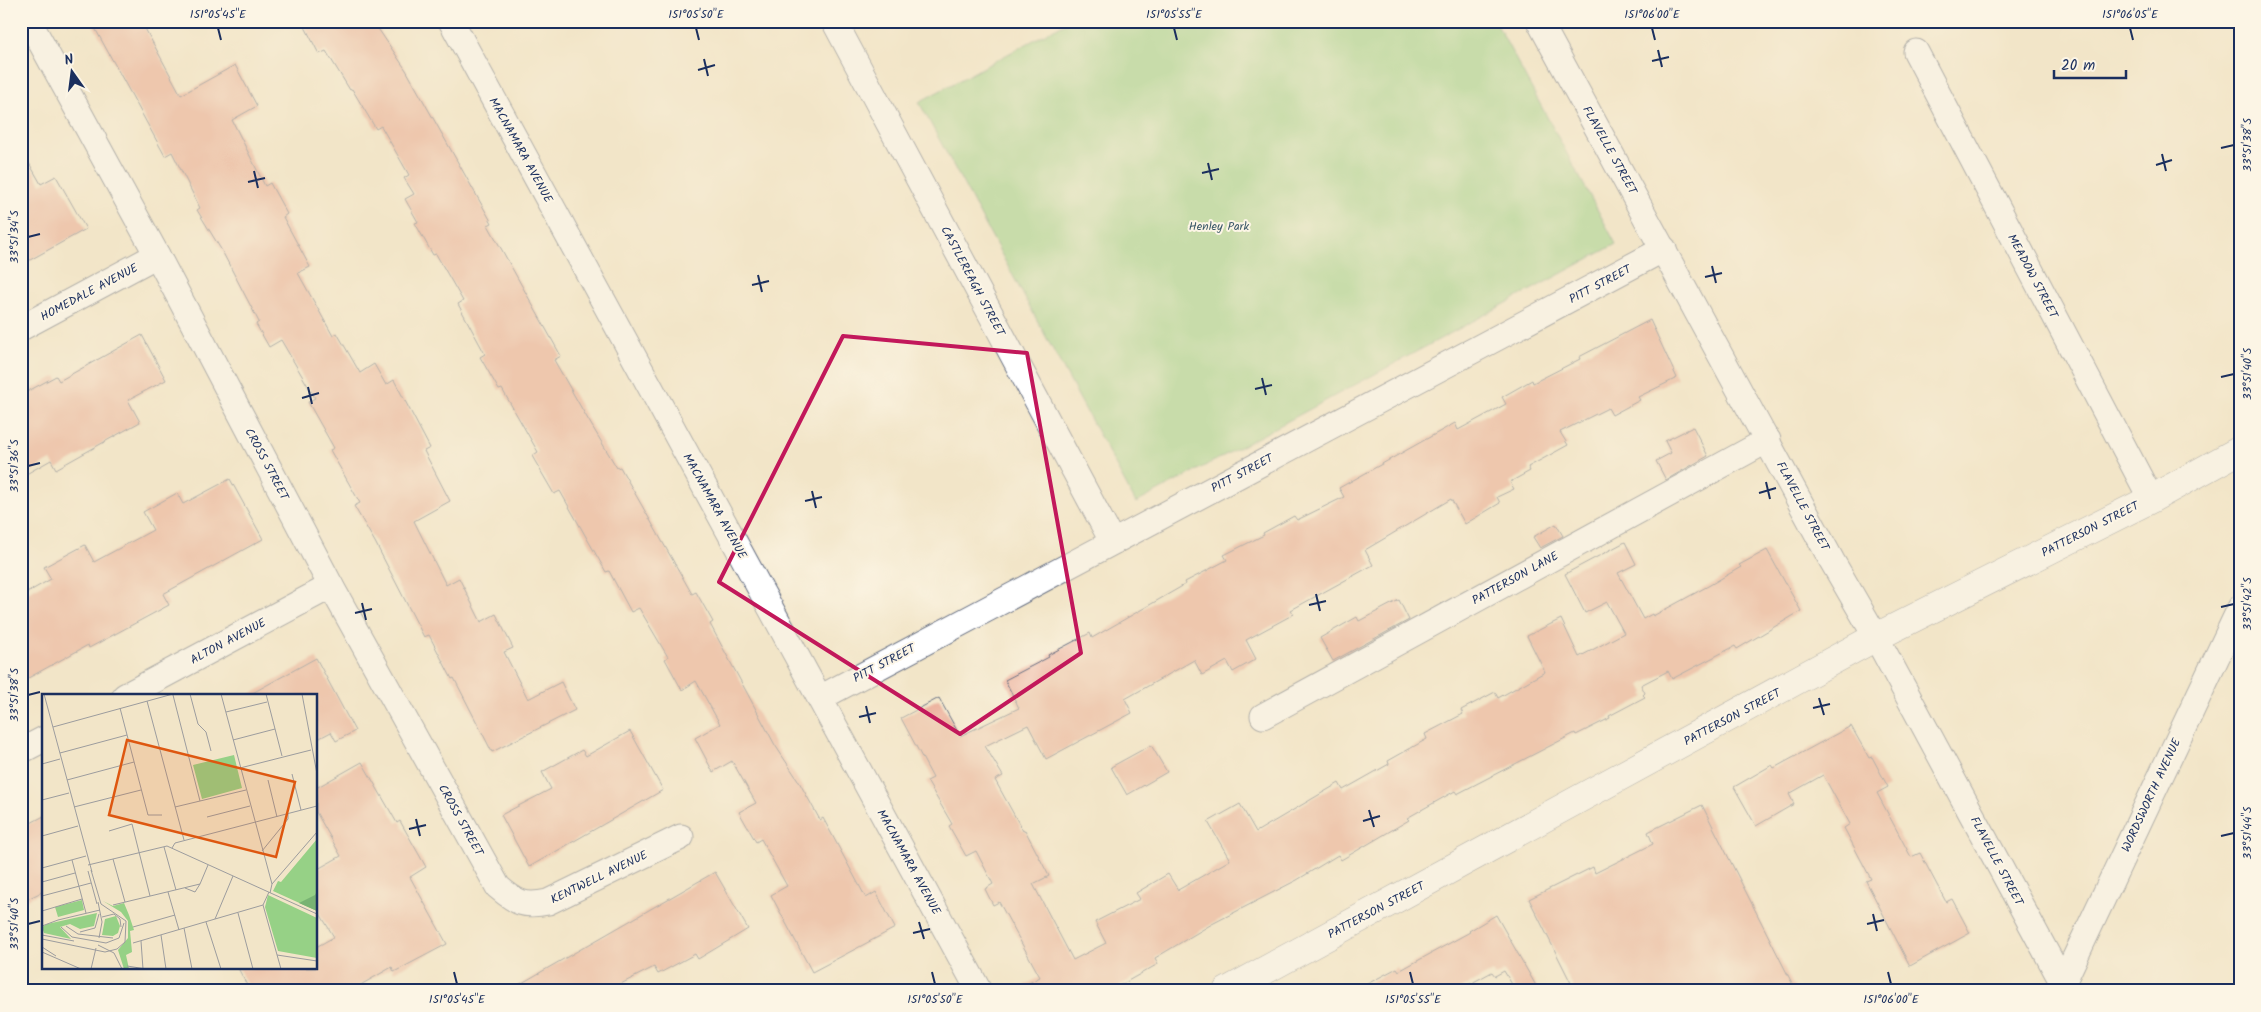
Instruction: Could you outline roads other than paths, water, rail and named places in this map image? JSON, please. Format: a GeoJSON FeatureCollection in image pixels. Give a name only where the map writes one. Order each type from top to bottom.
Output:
{"type":"FeatureCollection","features":[{"type":"Feature","properties":{"kind":"street","name":"CROSS STREET"},"geometry":{"type":"LineString","coordinates":[[29,21],[157,255],[331,586],[498,887],[514,901]]}},
{"type":"Feature","properties":{"kind":"street","name":"MACNAMARA AVENUE"},"geometry":{"type":"LineString","coordinates":[[451,21],[979,991]]}},
{"type":"Feature","properties":{"kind":"street","name":"CASTLEREAGH STREET"},"geometry":{"type":"LineString","coordinates":[[834,21],[1112,541]]}},
{"type":"Feature","properties":{"kind":"street","name":"FLAVELLE STREET"},"geometry":{"type":"LineString","coordinates":[[1539,21],[2065,987]]}},
{"type":"Feature","properties":{"kind":"street","name":"MEADOW STREET"},"geometry":{"type":"LineString","coordinates":[[1916,52],[2151,499]]}},
{"type":"Feature","properties":{"kind":"street","name":"PITT STREET"},"geometry":{"type":"LineString","coordinates":[[820,698],[1664,249]]}},
{"type":"Feature","properties":{"kind":"street","name":"HOMEDALE AVENUE"},"geometry":{"type":"LineString","coordinates":[[21,328],[157,255]]}},
{"type":"Feature","properties":{"kind":"street","name":"PATTERSON LANE"},"geometry":{"type":"LineString","coordinates":[[1263,716],[1768,440]]}},
{"type":"Feature","properties":{"kind":"street","name":"PATTERSON STREET"},"geometry":{"type":"LineString","coordinates":[[1227,991],[1839,659],[1876,637],[2151,499],[2240,450]]}},
{"type":"Feature","properties":{"kind":"street","name":"ALTON AVENUE"},"geometry":{"type":"LineString","coordinates":[[129,694],[331,586]]}},
{"type":"Feature","properties":{"kind":"street","name":"WORDSWORTH AVENUE"},"geometry":{"type":"LineString","coordinates":[[2065,987],[2240,608]]}},
{"type":"Feature","properties":{"kind":"street"},"geometry":{"type":"LineString","coordinates":[[21,751],[42,740]]}},
{"type":"Feature","properties":{"kind":"street","name":"KENTWELL AVENUE"},"geometry":{"type":"LineString","coordinates":[[514,901],[532,905],[548,902],[681,837]]}},
{"type":"Feature","properties":{"kind":"park label","name":"Henley Park"},"geometry":{"type":"Point","coordinates":[1219,226]}}]}
